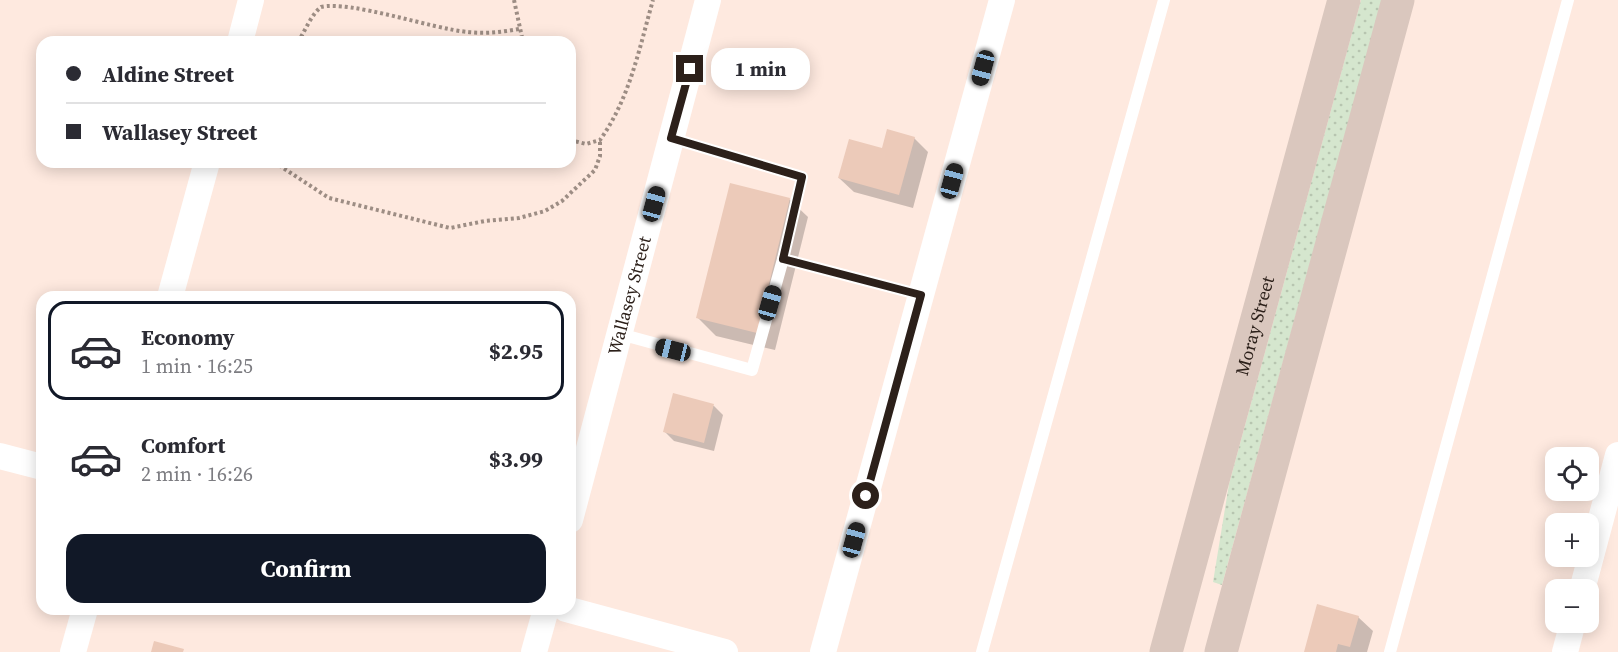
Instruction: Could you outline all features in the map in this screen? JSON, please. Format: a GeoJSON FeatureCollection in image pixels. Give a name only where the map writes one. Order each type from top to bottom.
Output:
{"type":"FeatureCollection","features":[{"type":"Feature","properties":{"kind":"main road","name":"Moray Street"},"geometry":{"type":"LineString","coordinates":[[1166,652],[1344,0]]}},
{"type":"Feature","properties":{"kind":"main road"},"geometry":{"type":"LineString","coordinates":[[1221,652],[1398,0]]}},
{"type":"Feature","properties":{"kind":"street"},"geometry":{"type":"LineString","coordinates":[[242,36],[251,0]]}},
{"type":"Feature","properties":{"kind":"street","name":"Wallasey Street"},"geometry":{"type":"LineString","coordinates":[[576,498],[708,0]]}},
{"type":"Feature","properties":{"kind":"street"},"geometry":{"type":"LineString","coordinates":[[823,652],[1002,0]]}},
{"type":"Feature","properties":{"kind":"street"},"geometry":{"type":"LineString","coordinates":[[172,291],[205,168]]}},
{"type":"Feature","properties":{"kind":"street"},"geometry":{"type":"LineString","coordinates":[[0,456],[36,465]]}},
{"type":"Feature","properties":{"kind":"street"},"geometry":{"type":"LineString","coordinates":[[1585,579],[1618,456]]}},
{"type":"Feature","properties":{"kind":"street"},"geometry":{"type":"LineString","coordinates":[[576,612],[725,652]]}},
{"type":"Feature","properties":{"kind":"street"},"geometry":{"type":"LineString","coordinates":[[73,652],[83,615]]}},
{"type":"Feature","properties":{"kind":"street"},"geometry":{"type":"LineString","coordinates":[[534,652],[544,615]]}},
{"type":"Feature","properties":{"kind":"street"},"geometry":{"type":"LineString","coordinates":[[1565,652],[1570,633]]}},
{"type":"Feature","properties":{"kind":"lane"},"geometry":{"type":"LineString","coordinates":[[982,652],[1164,0]]}},
{"type":"Feature","properties":{"kind":"lane"},"geometry":{"type":"LineString","coordinates":[[1390,652],[1568,0]]}},
{"type":"Feature","properties":{"kind":"lane"},"geometry":{"type":"LineString","coordinates":[[620,334],[752,370],[783,259],[802,177],[671,138]]}},
{"type":"Feature","properties":{"kind":"lane"},"geometry":{"type":"LineString","coordinates":[[783,259],[921,295]]}},
{"type":"Feature","properties":{"kind":"path"},"geometry":{"type":"LineString","coordinates":[[514,0],[521,36]]}},
{"type":"Feature","properties":{"kind":"path"},"geometry":{"type":"LineString","coordinates":[[283,168],[329,198],[450,228],[484,220],[519,218],[545,211],[562,201],[595,170],[600,156],[600,140],[622,107],[653,0]]}},
{"type":"Feature","properties":{"kind":"path"},"geometry":{"type":"LineString","coordinates":[[302,36],[321,6],[344,1]]}},
{"type":"Feature","properties":{"kind":"path"},"geometry":{"type":"LineString","coordinates":[[371,4],[466,32],[519,29]]}},
{"type":"Feature","properties":{"kind":"path"},"geometry":{"type":"LineString","coordinates":[[576,142],[586,144],[600,140]]}},
{"type":"Feature","properties":{"kind":"green space"},"geometry":{"type":"Polygon","coordinates":[[[1361,0],[1382,0],[1222,585],[1213,582],[1229,484],[1361,0]]]}},
{"type":"Feature","properties":{"kind":"building"},"geometry":{"type":"Polygon","coordinates":[[[887,129],[915,137],[899,195],[838,178],[849,139],[882,148],[887,129]]]}},
{"type":"Feature","properties":{"kind":"building"},"geometry":{"type":"Polygon","coordinates":[[[730,183],[790,198],[757,333],[696,318],[730,183]]]}},
{"type":"Feature","properties":{"kind":"building"},"geometry":{"type":"Polygon","coordinates":[[[673,393],[714,404],[704,443],[663,432],[673,393]]]}},
{"type":"Feature","properties":{"kind":"building"},"geometry":{"type":"Polygon","coordinates":[[[1317,604],[1359,616],[1350,647],[1338,644],[1336,652],[1304,652],[1317,604]]]}},
{"type":"Feature","properties":{"kind":"building"},"geometry":{"type":"Polygon","coordinates":[[[154,641],[184,649],[183,652],[151,652],[154,641]]]}},
{"type":"Feature","properties":{"kind":"route"},"geometry":{"type":"LineString","coordinates":[[690,69],[671,138],[802,177],[783,259],[921,295],[866,496]]}}]}
